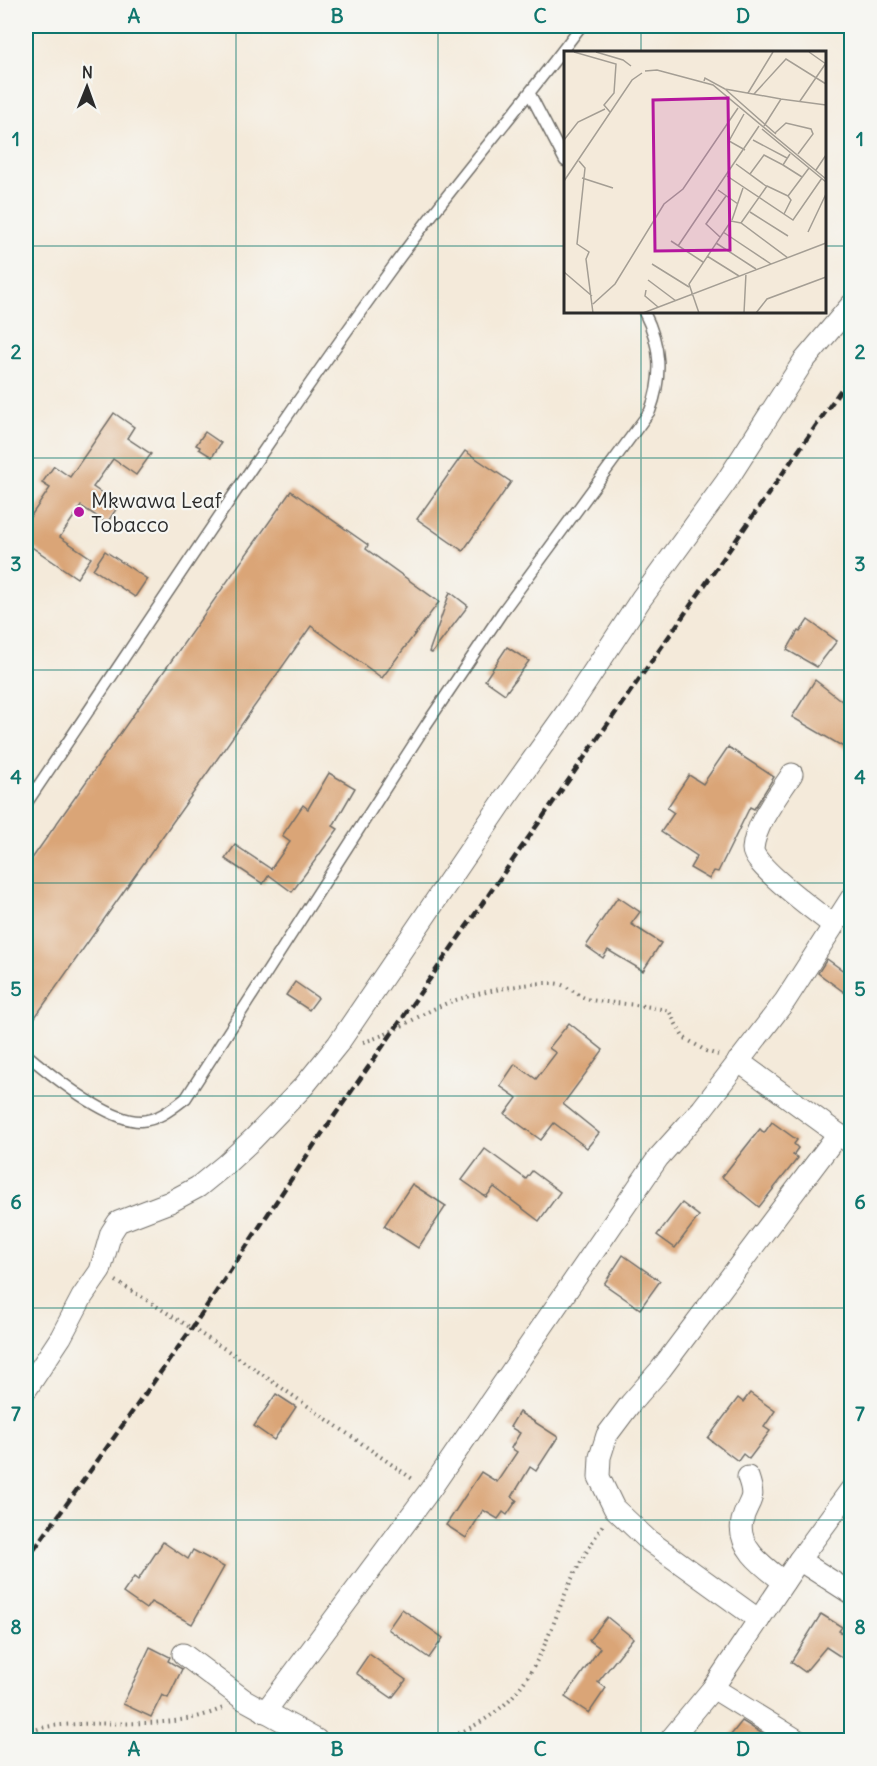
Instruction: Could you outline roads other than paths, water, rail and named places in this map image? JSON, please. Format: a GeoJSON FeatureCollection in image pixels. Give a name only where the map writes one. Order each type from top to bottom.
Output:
{"type":"FeatureCollection","features":[{"type":"Feature","properties":{"kind":"street"},"geometry":{"type":"LineString","coordinates":[[26,1390],[100,1271],[111,1233],[118,1222],[170,1202],[198,1187],[254,1139],[304,1086],[338,1044],[568,710],[641,599],[726,482],[803,362],[852,304]]}},
{"type":"Feature","properties":{"kind":"street"},"geometry":{"type":"LineString","coordinates":[[792,774],[768,812],[757,835],[753,850],[755,858],[783,886],[833,925]]}},
{"type":"Feature","properties":{"kind":"street"},"geometry":{"type":"LineString","coordinates":[[265,1712],[430,1490],[658,1158],[702,1109],[785,1001],[850,902]]}},
{"type":"Feature","properties":{"kind":"street"},"geometry":{"type":"LineString","coordinates":[[738,1061],[845,1139],[607,1435],[600,1457],[599,1477],[614,1509],[648,1540],[759,1620]]}},
{"type":"Feature","properties":{"kind":"street"},"geometry":{"type":"LineString","coordinates":[[748,1477],[753,1497],[742,1521],[743,1541],[767,1569],[784,1582]]}},
{"type":"Feature","properties":{"kind":"street"},"geometry":{"type":"LineString","coordinates":[[670,1740],[713,1688],[799,1560],[852,1488]]}},
{"type":"Feature","properties":{"kind":"street"},"geometry":{"type":"LineString","coordinates":[[799,1560],[852,1593]]}},
{"type":"Feature","properties":{"kind":"street"},"geometry":{"type":"LineString","coordinates":[[183,1654],[243,1699],[317,1740]]}},
{"type":"Feature","properties":{"kind":"street"},"geometry":{"type":"LineString","coordinates":[[713,1688],[797,1740]]}},
{"type":"Feature","properties":{"kind":"lane"},"geometry":{"type":"LineString","coordinates":[[26,804],[264,450],[392,267],[462,176],[530,94],[581,26]]}},
{"type":"Feature","properties":{"kind":"lane"},"geometry":{"type":"LineString","coordinates":[[530,94],[564,158]]}},
{"type":"Feature","properties":{"kind":"lane"},"geometry":{"type":"LineString","coordinates":[[26,1054],[105,1111],[125,1119],[143,1121],[164,1115],[186,1098],[477,649],[650,411],[660,373],[659,352],[645,314]]}},
{"type":"Feature","properties":{"kind":"railway"},"geometry":{"type":"LineString","coordinates":[[26,1561],[192,1328],[316,1142],[852,374]]}},
{"type":"Feature","properties":{"kind":"place","name":"Mkwawa Leaf Tobacco"},"geometry":{"type":"Point","coordinates":[79,512]}}]}
